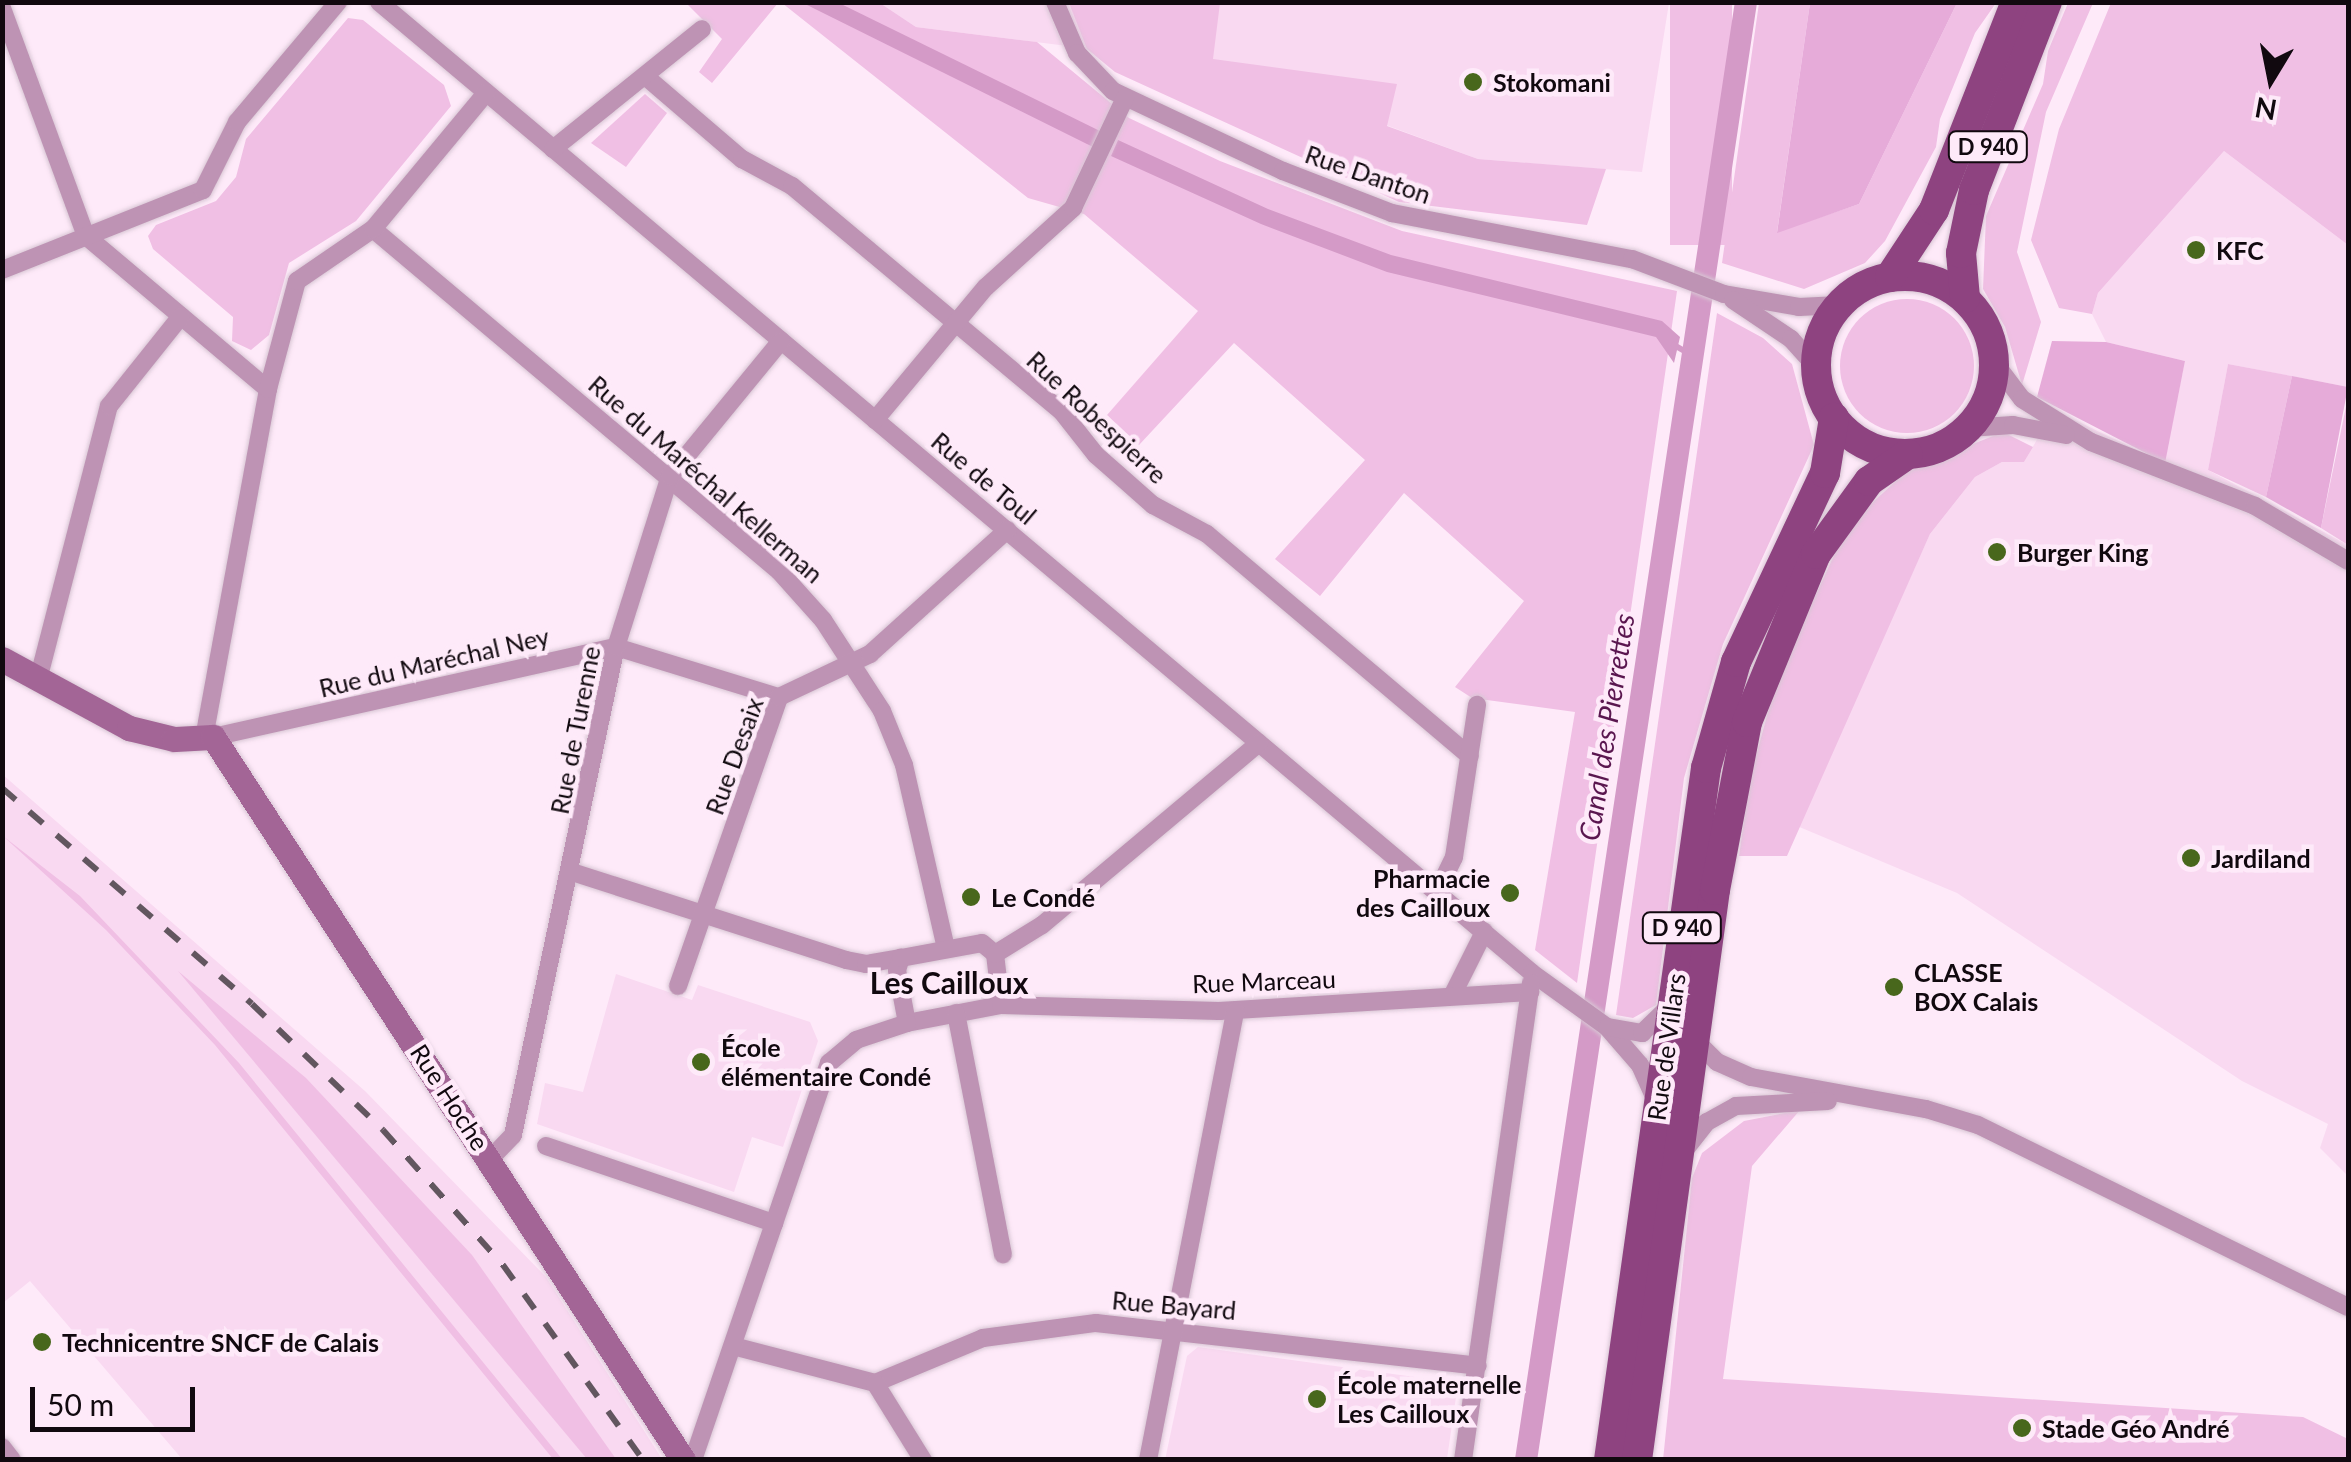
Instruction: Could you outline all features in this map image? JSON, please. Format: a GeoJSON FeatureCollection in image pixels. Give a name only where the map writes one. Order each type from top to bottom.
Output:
{"type":"FeatureCollection","features":[{"type":"Feature","properties":{"kind":"main road","name":"D 940"},"geometry":{"type":"LineString","coordinates":[[1890,277],[1934,210],[2016,2]]}},
{"type":"Feature","properties":{"kind":"main road","name":"D 940"},"geometry":{"type":"LineString","coordinates":[[1965,298],[1961,252],[1974,190],[2047,2]]}},
{"type":"Feature","properties":{"kind":"main road"},"geometry":{"type":"LineString","coordinates":[[1890,277],[1927,278],[1965,298],[1985,324],[1994,362],[1990,394],[1968,428],[1944,445],[1908,454],[1864,444],[1834,418],[1816,368],[1822,334],[1839,305],[1890,277]]}},
{"type":"Feature","properties":{"kind":"main road","name":"Rue de Villars"},"geometry":{"type":"LineString","coordinates":[[1609,1460],[1672,1002],[1716,726],[1761,601],[1825,473],[1834,418]]}},
{"type":"Feature","properties":{"kind":"main road","name":"Rue de Villars"},"geometry":{"type":"LineString","coordinates":[[1637,1460],[1731,788],[1759,682],[1830,532],[1869,481],[1908,454]]}},
{"type":"Feature","properties":{"kind":"street"},"geometry":{"type":"LineString","coordinates":[[2,270],[203,190],[236,122],[338,2]]}},
{"type":"Feature","properties":{"kind":"street","name":"Rue de Toul"},"geometry":{"type":"LineString","coordinates":[[378,2],[1437,892],[1484,932],[1531,982],[1558,991],[1607,1027]]}},
{"type":"Feature","properties":{"kind":"street","name":"Rue Danton"},"geometry":{"type":"LineString","coordinates":[[1055,2],[1076,53],[1125,98],[1392,213],[1632,259],[1724,294]]}},
{"type":"Feature","properties":{"kind":"street"},"geometry":{"type":"LineString","coordinates":[[2,8],[86,236],[268,388]]}},
{"type":"Feature","properties":{"kind":"street"},"geometry":{"type":"LineString","coordinates":[[553,149],[702,29]]}},
{"type":"Feature","properties":{"kind":"street","name":"Rue Robespierre"},"geometry":{"type":"LineString","coordinates":[[644,76],[742,159],[792,186],[1062,412],[1096,456],[1153,505],[1206,534],[1470,756]]}},
{"type":"Feature","properties":{"kind":"street"},"geometry":{"type":"LineString","coordinates":[[2,659],[144,733],[209,737],[268,388],[298,281],[373,228],[486,93]]}},
{"type":"Feature","properties":{"kind":"street"},"geometry":{"type":"LineString","coordinates":[[874,420],[994,278],[1073,208],[1125,98]]}},
{"type":"Feature","properties":{"kind":"street","name":"Rue du Maréchal Kellerman"},"geometry":{"type":"LineString","coordinates":[[373,228],[670,476],[799,590],[854,663],[904,764],[946,948]]}},
{"type":"Feature","properties":{"kind":"street"},"geometry":{"type":"LineString","coordinates":[[1724,294],[1809,308],[1839,305]]}},
{"type":"Feature","properties":{"kind":"street"},"geometry":{"type":"LineString","coordinates":[[1724,294],[1790,339],[1816,368]]}},
{"type":"Feature","properties":{"kind":"street"},"geometry":{"type":"LineString","coordinates":[[38,680],[108,406],[180,316]]}},
{"type":"Feature","properties":{"kind":"street","name":"Rue de Turenne"},"geometry":{"type":"LineString","coordinates":[[490,1159],[513,1135],[572,872],[616,646],[670,476],[781,341]]}},
{"type":"Feature","properties":{"kind":"street"},"geometry":{"type":"LineString","coordinates":[[1994,362],[2030,405],[2091,442]]}},
{"type":"Feature","properties":{"kind":"street"},"geometry":{"type":"LineString","coordinates":[[1968,428],[2013,425],[2091,442],[2267,512],[2348,561]]}},
{"type":"Feature","properties":{"kind":"street","name":"Rue Desaix"},"geometry":{"type":"LineString","coordinates":[[678,986],[780,697],[854,663],[1007,530]]}},
{"type":"Feature","properties":{"kind":"street","name":"Rue du Maréchal Ney"},"geometry":{"type":"LineString","coordinates":[[209,737],[616,646],[780,697]]}},
{"type":"Feature","properties":{"kind":"street"},"geometry":{"type":"LineString","coordinates":[[1437,892],[1452,866],[1477,706]]}},
{"type":"Feature","properties":{"kind":"street","name":"Rue Hoche"},"geometry":{"type":"LineString","coordinates":[[209,737],[490,1159],[684,1460]]}},
{"type":"Feature","properties":{"kind":"street"},"geometry":{"type":"LineString","coordinates":[[995,954],[1042,925],[1259,743]]}},
{"type":"Feature","properties":{"kind":"street"},"geometry":{"type":"LineString","coordinates":[[572,872],[866,964],[982,944],[995,954],[1001,1005]]}},
{"type":"Feature","properties":{"kind":"street"},"geometry":{"type":"LineString","coordinates":[[1452,996],[1484,932]]}},
{"type":"Feature","properties":{"kind":"street"},"geometry":{"type":"LineString","coordinates":[[901,958],[897,970],[907,1023]]}},
{"type":"Feature","properties":{"kind":"street"},"geometry":{"type":"LineString","coordinates":[[1463,1460],[1531,982]]}},
{"type":"Feature","properties":{"kind":"street","name":"Rue Marceau"},"geometry":{"type":"LineString","coordinates":[[693,1460],[829,1063],[856,1040],[907,1023],[1001,1005],[1235,1010],[1452,996],[1531,982]]}},
{"type":"Feature","properties":{"kind":"street"},"geometry":{"type":"LineString","coordinates":[[1607,1027],[1637,1034],[1656,1024],[1672,1002]]}},
{"type":"Feature","properties":{"kind":"street"},"geometry":{"type":"LineString","coordinates":[[1148,1460],[1235,1010]]}},
{"type":"Feature","properties":{"kind":"street"},"geometry":{"type":"LineString","coordinates":[[956,1013],[1003,1254]]}},
{"type":"Feature","properties":{"kind":"street"},"geometry":{"type":"LineString","coordinates":[[1607,1027],[1646,1077],[1658,1106]]}},
{"type":"Feature","properties":{"kind":"street"},"geometry":{"type":"LineString","coordinates":[[1695,1040],[1717,1062],[1750,1077],[1899,1105],[1999,1134],[2348,1307]]}},
{"type":"Feature","properties":{"kind":"street"},"geometry":{"type":"LineString","coordinates":[[1679,1159],[1707,1122],[1736,1106],[1783,1100],[1899,1105]]}},
{"type":"Feature","properties":{"kind":"street"},"geometry":{"type":"LineString","coordinates":[[546,1146],[774,1223]]}},
{"type":"Feature","properties":{"kind":"street","name":"Rue Bayard"},"geometry":{"type":"LineString","coordinates":[[875,1383],[999,1334],[1096,1323],[1174,1328],[1478,1366]]}},
{"type":"Feature","properties":{"kind":"street"},"geometry":{"type":"LineString","coordinates":[[733,1346],[875,1383],[924,1460]]}},
{"type":"Feature","properties":{"kind":"street"},"geometry":{"type":"LineString","coordinates":[[2,1446],[12,1460]]}},
{"type":"Feature","properties":{"kind":"shaded area"},"geometry":{"type":"Polygon","coordinates":[[[686,3],[778,3],[712,83],[699,72],[722,39],[686,3]]]}},
{"type":"Feature","properties":{"kind":"shaded area"},"geometry":{"type":"Polygon","coordinates":[[[782,3],[880,3],[916,27],[1037,42],[1129,118],[1220,161],[1402,231],[1677,291],[1577,983],[1535,950],[1575,712],[1472,698],[1455,687],[1524,601],[1404,493],[1320,596],[1275,559],[1365,460],[1234,343],[1139,445],[1107,415],[1198,311],[1084,214],[1028,198],[782,3]]]}},
{"type":"Feature","properties":{"kind":"shaded area"},"geometry":{"type":"Polygon","coordinates":[[[803,3],[839,3],[1104,133],[1093,147],[803,3]]]}},
{"type":"Feature","properties":{"kind":"shaded area"},"geometry":{"type":"Polygon","coordinates":[[[880,3],[1669,3],[1642,172],[1478,159],[1226,66],[916,27],[880,3]]]}},
{"type":"Feature","properties":{"kind":"shaded area"},"geometry":{"type":"Polygon","coordinates":[[[1069,3],[1220,3],[1213,59],[1397,84],[1387,126],[1478,159],[1606,169],[1587,225],[1399,202],[1115,72],[1087,49],[1069,3]]]}},
{"type":"Feature","properties":{"kind":"shaded area"},"geometry":{"type":"Polygon","coordinates":[[[1670,3],[1732,3],[1732,245],[1670,245],[1670,3]]]}},
{"type":"Feature","properties":{"kind":"shaded area"},"geometry":{"type":"Polygon","coordinates":[[[1759,3],[1810,3],[1777,232],[1859,204],[1957,3],[1996,3],[1975,33],[1940,119],[1936,147],[1885,241],[1865,263],[1804,289],[1722,263],[1759,3]]]}},
{"type":"Feature","properties":{"kind":"shaded area"},"geometry":{"type":"Polygon","coordinates":[[[1810,3],[1957,3],[1859,204],[1777,233],[1810,3]]]}},
{"type":"Feature","properties":{"kind":"shaded area"},"geometry":{"type":"Polygon","coordinates":[[[2068,3],[2093,3],[2046,112],[2017,252],[2041,322],[2022,385],[2005,327],[1983,289],[1986,216],[2043,84],[2048,51],[2068,3]]]}},
{"type":"Feature","properties":{"kind":"shaded area"},"geometry":{"type":"Polygon","coordinates":[[[2111,3],[2348,3],[2348,245],[2224,151],[2098,293],[2092,314],[2059,308],[2031,240],[2059,129],[2111,3]]]}},
{"type":"Feature","properties":{"kind":"shaded area"},"geometry":{"type":"Polygon","coordinates":[[[348,18],[363,20],[444,85],[451,106],[356,221],[289,263],[269,335],[251,350],[232,341],[233,317],[153,249],[148,236],[156,225],[216,201],[236,177],[246,139],[348,18]]]}},
{"type":"Feature","properties":{"kind":"shaded area"},"geometry":{"type":"Polygon","coordinates":[[[645,94],[667,113],[626,167],[591,143],[645,94]]]}},
{"type":"Feature","properties":{"kind":"shaded area"},"geometry":{"type":"Polygon","coordinates":[[[1118,140],[1268,209],[1391,255],[1662,321],[1680,337],[1674,363],[1656,337],[1387,272],[1261,224],[1111,156],[1118,140]]]}},
{"type":"Feature","properties":{"kind":"shaded area"},"geometry":{"type":"Polygon","coordinates":[[[2224,151],[2348,245],[2348,387],[2228,364],[2208,470],[2348,545],[2348,1176],[2320,1148],[2328,1124],[2242,1081],[1957,893],[1797,826],[1930,534],[1975,477],[2002,462],[2024,462],[2054,410],[2164,463],[2185,361],[2106,342],[2092,314],[2098,293],[2224,151]]]}},
{"type":"Feature","properties":{"kind":"shaded area"},"geometry":{"type":"Polygon","coordinates":[[[1907,299],[1933,304],[1955,318],[1969,340],[1974,366],[1969,392],[1955,414],[1933,428],[1907,433],[1881,428],[1859,414],[1845,392],[1840,366],[1845,340],[1859,318],[1881,304],[1907,299]]]}},
{"type":"Feature","properties":{"kind":"shaded area"},"geometry":{"type":"Polygon","coordinates":[[[1717,313],[1763,338],[1792,364],[1814,445],[1723,644],[1684,778],[1656,1005],[1633,1018],[1616,1015],[1717,313]]]}},
{"type":"Feature","properties":{"kind":"shaded area"},"geometry":{"type":"Polygon","coordinates":[[[2052,341],[2106,342],[2185,361],[2165,463],[2037,397],[2052,341]]]}},
{"type":"Feature","properties":{"kind":"shaded area"},"geometry":{"type":"Polygon","coordinates":[[[2228,364],[2292,376],[2266,497],[2208,470],[2228,364]]]}},
{"type":"Feature","properties":{"kind":"shaded area"},"geometry":{"type":"Polygon","coordinates":[[[2292,376],[2348,387],[2321,528],[2266,497],[2292,376]]]}},
{"type":"Feature","properties":{"kind":"shaded area"},"geometry":{"type":"Polygon","coordinates":[[[2348,397],[2348,545],[2321,528],[2348,397]]]}},
{"type":"Feature","properties":{"kind":"shaded area"},"geometry":{"type":"Polygon","coordinates":[[[2003,432],[2033,447],[2024,462],[2002,462],[1975,477],[1930,534],[1787,856],[1739,856],[1750,778],[1777,679],[1848,525],[1908,470],[2003,432]]]}},
{"type":"Feature","properties":{"kind":"shaded area"},"geometry":{"type":"Polygon","coordinates":[[[2,774],[365,1091],[546,1277],[662,1459],[182,1459],[30,1281],[3,1303],[2,774]]]}},
{"type":"Feature","properties":{"kind":"shaded area"},"geometry":{"type":"Polygon","coordinates":[[[3,836],[80,896],[239,1063],[562,1459],[553,1459],[215,1045],[106,930],[3,836]]]}},
{"type":"Feature","properties":{"kind":"shaded area"},"geometry":{"type":"Polygon","coordinates":[[[178,971],[306,1078],[472,1255],[616,1459],[587,1459],[178,971]]]}},
{"type":"Feature","properties":{"kind":"shaded area","name":"École élémentaire Condé"},"geometry":{"type":"Polygon","coordinates":[[[616,974],[692,1000],[698,985],[810,1022],[818,1041],[783,1147],[752,1137],[734,1192],[537,1124],[545,1083],[583,1092],[616,974]]]}},
{"type":"Feature","properties":{"kind":"shaded area","name":"Stade Géo André"},"geometry":{"type":"Polygon","coordinates":[[[1800,1110],[1752,1166],[1723,1379],[2303,1417],[2348,1439],[2348,1460],[1663,1460],[1692,1178],[1702,1153],[1744,1121],[1800,1110]]]}},
{"type":"Feature","properties":{"kind":"shaded area","name":"École maternelle Les Cailloux"},"geometry":{"type":"Polygon","coordinates":[[[1198,1347],[1458,1383],[1447,1459],[1165,1460],[1187,1356],[1198,1347]]]}},
{"type":"Feature","properties":{"kind":"waterway","name":"Canal des Pierrettes"},"geometry":{"type":"LineString","coordinates":[[1526,1460],[1746,2]]}},
{"type":"Feature","properties":{"kind":"waterway"},"geometry":{"type":"LineString","coordinates":[[1674,345],[1691,355]]}},
{"type":"Feature","properties":{"kind":"railway"},"geometry":{"type":"LineString","coordinates":[[2,788],[252,1004],[383,1130],[503,1265],[643,1460]]}},
{"type":"Feature","properties":{"kind":"place","name":"Stokomani"},"geometry":{"type":"Point","coordinates":[1473,82]}},
{"type":"Feature","properties":{"kind":"place","name":"KFC"},"geometry":{"type":"Point","coordinates":[2196,250]}},
{"type":"Feature","properties":{"kind":"place","name":"Burger King"},"geometry":{"type":"Point","coordinates":[1997,552]}},
{"type":"Feature","properties":{"kind":"place","name":"Jardiland"},"geometry":{"type":"Point","coordinates":[2191,858]}},
{"type":"Feature","properties":{"kind":"place","name":"Pharmacie des Cailloux"},"geometry":{"type":"Point","coordinates":[1510,893]}},
{"type":"Feature","properties":{"kind":"place","name":"Le Condé"},"geometry":{"type":"Point","coordinates":[971,897]}},
{"type":"Feature","properties":{"kind":"place","name":"CLASSE BOX Calais"},"geometry":{"type":"Point","coordinates":[1894,987]}},
{"type":"Feature","properties":{"kind":"place","name":"École élémentaire Condé"},"geometry":{"type":"Point","coordinates":[701,1062]}},
{"type":"Feature","properties":{"kind":"place","name":"Technicentre SNCF de Calais"},"geometry":{"type":"Point","coordinates":[42,1342]}},
{"type":"Feature","properties":{"kind":"place","name":"École maternelle Les Cailloux"},"geometry":{"type":"Point","coordinates":[1317,1399]}},
{"type":"Feature","properties":{"kind":"place","name":"Stade Géo André"},"geometry":{"type":"Point","coordinates":[2022,1428]}},
{"type":"Feature","properties":{"kind":"district","name":"Les Cailloux"},"geometry":{"type":"Point","coordinates":[949,982]}}]}
